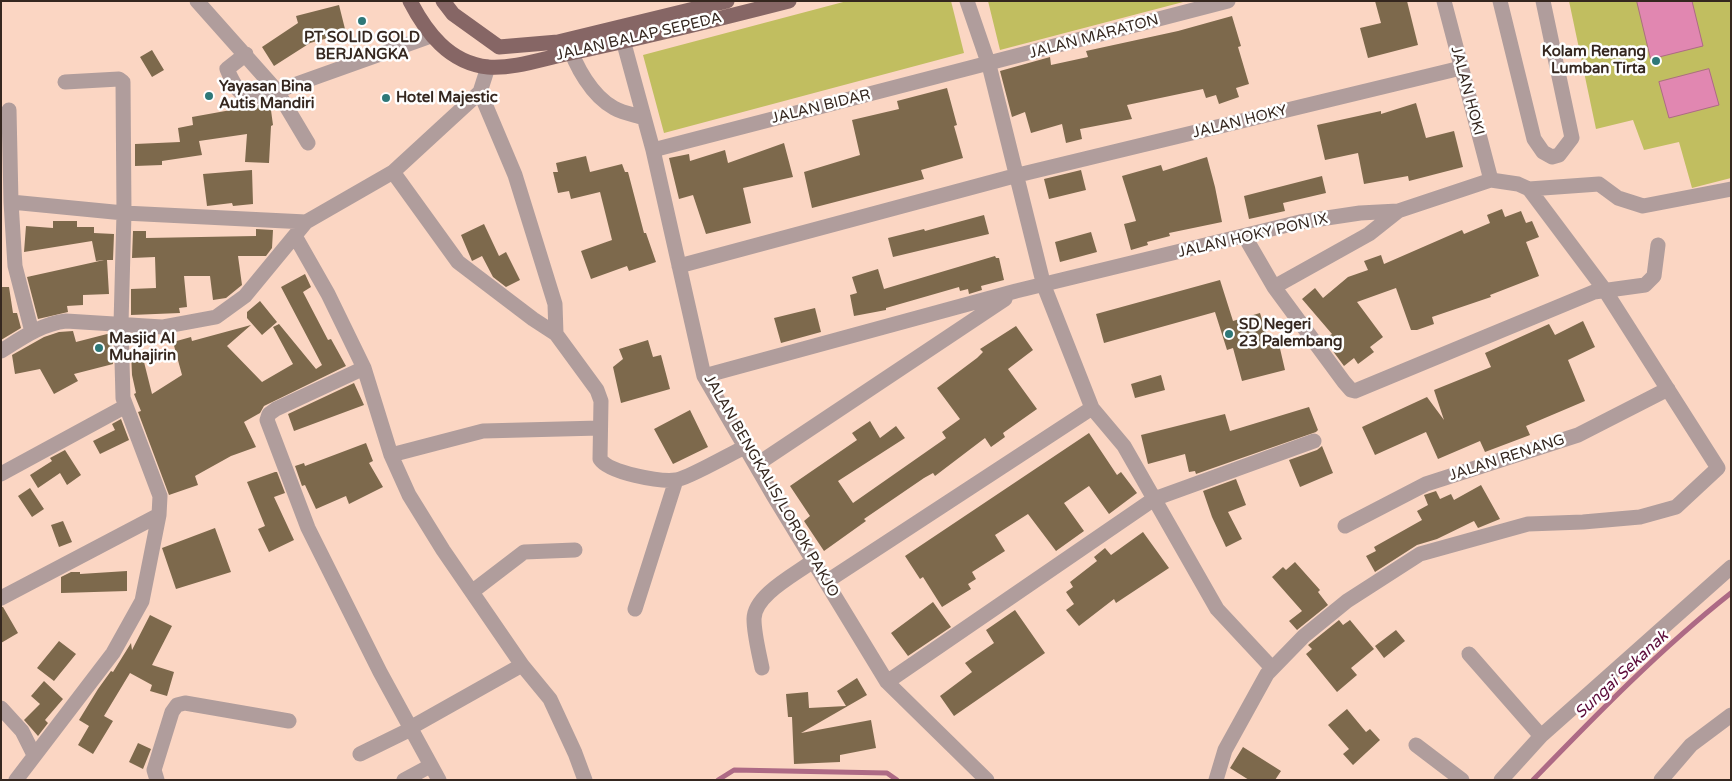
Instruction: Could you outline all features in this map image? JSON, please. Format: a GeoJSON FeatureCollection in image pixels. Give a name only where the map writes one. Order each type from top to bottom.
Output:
{"type":"FeatureCollection","features":[{"type":"Feature","properties":{"kind":"main road"},"geometry":{"type":"LineString","coordinates":[[410,1],[423,27],[431,36],[462,59],[488,67],[499,47],[453,14],[443,1]]}},
{"type":"Feature","properties":{"kind":"main road","name":"JALAN BALAP SEPEDA"},"geometry":{"type":"LineString","coordinates":[[488,67],[518,64],[620,27],[726,1]]}},
{"type":"Feature","properties":{"kind":"main road","name":"JALAN BALAP SEPEDA"},"geometry":{"type":"LineString","coordinates":[[499,47],[569,46],[624,42],[772,3],[789,1]]}},
{"type":"Feature","properties":{"kind":"street"},"geometry":{"type":"LineString","coordinates":[[197,1],[277,91],[308,143]]}},
{"type":"Feature","properties":{"kind":"street"},"geometry":{"type":"LineString","coordinates":[[967,1],[989,65],[1018,175],[1044,286],[1092,408],[1124,446],[1217,609],[1272,668]]}},
{"type":"Feature","properties":{"kind":"street","name":"JALAN MARATON"},"geometry":{"type":"LineString","coordinates":[[989,65],[1228,1]]}},
{"type":"Feature","properties":{"kind":"street","name":"JALAN HOKI"},"geometry":{"type":"LineString","coordinates":[[1444,1],[1491,180]]}},
{"type":"Feature","properties":{"kind":"street"},"geometry":{"type":"LineString","coordinates":[[1500,1],[1534,139],[1543,152],[1552,157],[1560,155],[1572,138],[1543,1]]}},
{"type":"Feature","properties":{"kind":"street","name":"JALAN BENGKALIS/LOROK PAKJO"},"geometry":{"type":"LineString","coordinates":[[620,27],[653,150],[704,376],[887,682],[987,780]]}},
{"type":"Feature","properties":{"kind":"street"},"geometry":{"type":"LineString","coordinates":[[246,54],[227,69],[243,96],[248,98],[277,91],[431,36]]}},
{"type":"Feature","properties":{"kind":"street"},"geometry":{"type":"LineString","coordinates":[[569,46],[589,85],[600,97],[614,108],[644,118]]}},
{"type":"Feature","properties":{"kind":"street","name":"JALAN BIDAR"},"geometry":{"type":"LineString","coordinates":[[653,150],[989,65]]}},
{"type":"Feature","properties":{"kind":"street"},"geometry":{"type":"LineString","coordinates":[[1,351],[52,322],[66,320],[162,327],[216,317],[245,296],[306,222],[393,172],[480,92],[488,67]]}},
{"type":"Feature","properties":{"kind":"street","name":"JALAN HOKY"},"geometry":{"type":"LineString","coordinates":[[679,266],[1018,175],[1462,68]]}},
{"type":"Feature","properties":{"kind":"street"},"geometry":{"type":"LineString","coordinates":[[20,778],[34,756],[113,653],[142,601],[159,515],[160,496],[123,398],[121,324],[124,212],[122,80],[66,82]]}},
{"type":"Feature","properties":{"kind":"street"},"geometry":{"type":"LineString","coordinates":[[480,92],[520,193],[555,304],[556,334]]}},
{"type":"Feature","properties":{"kind":"street"},"geometry":{"type":"LineString","coordinates":[[9,110],[10,202],[8,259],[32,332]]}},
{"type":"Feature","properties":{"kind":"street"},"geometry":{"type":"LineString","coordinates":[[393,172],[458,262],[533,319],[556,334],[597,390],[601,401],[600,459],[611,469],[627,474],[676,480],[745,447]]}},
{"type":"Feature","properties":{"kind":"street"},"geometry":{"type":"LineString","coordinates":[[1491,180],[1518,184],[1529,189],[1599,184],[1618,198],[1643,206],[1731,189]]}},
{"type":"Feature","properties":{"kind":"street","name":"JALAN HOKY PON IX"},"geometry":{"type":"LineString","coordinates":[[704,376],[1016,291],[1044,286],[1246,237],[1300,222],[1360,213],[1398,211],[1491,180]]}},
{"type":"Feature","properties":{"kind":"street"},"geometry":{"type":"LineString","coordinates":[[1216,780],[1225,750],[1272,668],[1304,636],[1347,601],[1420,554],[1528,524],[1640,517],[1676,507],[1718,468],[1604,289],[1529,189]]}},
{"type":"Feature","properties":{"kind":"street"},"geometry":{"type":"LineString","coordinates":[[10,202],[124,212],[306,222]]}},
{"type":"Feature","properties":{"kind":"street"},"geometry":{"type":"LineString","coordinates":[[1274,288],[1370,234],[1398,211]]}},
{"type":"Feature","properties":{"kind":"street"},"geometry":{"type":"LineString","coordinates":[[295,236],[328,294],[364,368],[391,455],[409,495],[442,550],[522,664],[550,699],[575,753],[585,780]]}},
{"type":"Feature","properties":{"kind":"street"},"geometry":{"type":"LineString","coordinates":[[1246,237],[1274,288],[1344,382],[1351,390],[1356,391],[1604,289],[1645,285],[1654,276],[1658,245]]}},
{"type":"Feature","properties":{"kind":"street"},"geometry":{"type":"LineString","coordinates":[[756,465],[1016,291]]}},
{"type":"Feature","properties":{"kind":"street"},"geometry":{"type":"LineString","coordinates":[[364,368],[276,409],[269,414],[267,420],[308,528],[410,729],[439,780]]}},
{"type":"Feature","properties":{"kind":"street","name":"JALAN RENANG"},"geometry":{"type":"LineString","coordinates":[[1345,526],[1426,484],[1578,435],[1668,389]]}},
{"type":"Feature","properties":{"kind":"street"},"geometry":{"type":"LineString","coordinates":[[1,474],[126,406]]}},
{"type":"Feature","properties":{"kind":"street"},"geometry":{"type":"LineString","coordinates":[[826,582],[1092,408]]}},
{"type":"Feature","properties":{"kind":"street"},"geometry":{"type":"LineString","coordinates":[[391,455],[483,430],[600,428]]}},
{"type":"Feature","properties":{"kind":"street"},"geometry":{"type":"LineString","coordinates":[[887,682],[1154,499],[1314,441]]}},
{"type":"Feature","properties":{"kind":"street"},"geometry":{"type":"LineString","coordinates":[[635,609],[676,480]]}},
{"type":"Feature","properties":{"kind":"street"},"geometry":{"type":"LineString","coordinates":[[1,598],[159,515]]}},
{"type":"Feature","properties":{"kind":"street"},"geometry":{"type":"LineString","coordinates":[[473,592],[524,552],[575,550]]}},
{"type":"Feature","properties":{"kind":"street"},"geometry":{"type":"LineString","coordinates":[[762,668],[754,618],[757,606],[766,595],[814,561]]}},
{"type":"Feature","properties":{"kind":"street"},"geometry":{"type":"LineString","coordinates":[[1500,780],[1542,736],[1731,567]]}},
{"type":"Feature","properties":{"kind":"street"},"geometry":{"type":"LineString","coordinates":[[1469,654],[1542,736]]}},
{"type":"Feature","properties":{"kind":"street"},"geometry":{"type":"LineString","coordinates":[[360,754],[410,729],[522,664]]}},
{"type":"Feature","properties":{"kind":"street"},"geometry":{"type":"LineString","coordinates":[[157,780],[154,770],[172,712],[177,705],[185,703],[289,721]]}},
{"type":"Feature","properties":{"kind":"street"},"geometry":{"type":"LineString","coordinates":[[1,708],[22,731],[34,756]]}},
{"type":"Feature","properties":{"kind":"street"},"geometry":{"type":"LineString","coordinates":[[1661,780],[1691,745],[1731,715]]}},
{"type":"Feature","properties":{"kind":"street"},"geometry":{"type":"LineString","coordinates":[[1416,744],[1462,780]]}},
{"type":"Feature","properties":{"kind":"street"},"geometry":{"type":"LineString","coordinates":[[404,780],[430,766]]}},
{"type":"Feature","properties":{"kind":"shaded area"},"geometry":{"type":"Polygon","coordinates":[[[847,1],[951,1],[964,53],[664,133],[643,55],[847,1]]]}},
{"type":"Feature","properties":{"kind":"shaded area"},"geometry":{"type":"Polygon","coordinates":[[[988,1],[1187,1],[1000,50],[988,1]]]}},
{"type":"Feature","properties":{"kind":"shaded area","name":"Kolam Renang Lumban Tirta"},"geometry":{"type":"Polygon","coordinates":[[[1569,1],[1731,1],[1731,178],[1692,188],[1679,142],[1644,150],[1633,120],[1596,129],[1569,1]]]}},
{"type":"Feature","properties":{"kind":"shaded area"},"geometry":{"type":"Polygon","coordinates":[[[1637,1],[1692,1],[1703,46],[1651,59],[1637,1]]]}},
{"type":"Feature","properties":{"kind":"shaded area"},"geometry":{"type":"Polygon","coordinates":[[[1709,69],[1719,105],[1669,118],[1659,82],[1709,69]]]}},
{"type":"Feature","properties":{"kind":"building"},"geometry":{"type":"Polygon","coordinates":[[[1375,1],[1407,1],[1418,45],[1368,58],[1360,28],[1381,23],[1375,1]]]}},
{"type":"Feature","properties":{"kind":"building"},"geometry":{"type":"Polygon","coordinates":[[[339,5],[346,33],[310,43],[274,66],[262,47],[298,23],[296,16],[339,5]]]}},
{"type":"Feature","properties":{"kind":"building"},"geometry":{"type":"Polygon","coordinates":[[[1232,16],[1241,46],[1238,47],[1249,84],[1236,88],[1239,97],[1219,104],[1216,95],[1206,98],[1203,89],[1127,105],[1132,119],[1080,129],[1082,139],[1066,143],[1062,124],[1031,133],[1025,112],[1012,117],[1000,71],[1050,57],[1051,65],[1088,57],[1086,51],[1178,31],[1232,16]]]}},
{"type":"Feature","properties":{"kind":"building"},"geometry":{"type":"Polygon","coordinates":[[[152,50],[164,70],[152,77],[140,57],[152,50]]]}},
{"type":"Feature","properties":{"kind":"building"},"geometry":{"type":"Polygon","coordinates":[[[947,88],[957,125],[954,126],[963,158],[921,170],[924,179],[812,208],[804,172],[860,155],[852,120],[899,109],[897,101],[947,88]]]}},
{"type":"Feature","properties":{"kind":"building"},"geometry":{"type":"Polygon","coordinates":[[[270,103],[273,125],[271,126],[269,163],[245,162],[247,134],[199,141],[202,155],[162,161],[162,165],[135,166],[135,144],[180,142],[178,128],[193,125],[192,117],[270,103]]]}},
{"type":"Feature","properties":{"kind":"building"},"geometry":{"type":"Polygon","coordinates":[[[1416,103],[1426,138],[1454,131],[1463,167],[1409,181],[1408,176],[1364,184],[1358,153],[1325,160],[1317,125],[1381,111],[1381,114],[1416,103]]]}},
{"type":"Feature","properties":{"kind":"building"},"geometry":{"type":"Polygon","coordinates":[[[784,143],[793,177],[743,188],[751,223],[706,234],[693,195],[679,199],[669,158],[689,154],[690,161],[725,150],[728,163],[784,143]]]}},
{"type":"Feature","properties":{"kind":"building"},"geometry":{"type":"Polygon","coordinates":[[[586,156],[590,172],[622,164],[625,172],[628,172],[644,233],[646,233],[656,262],[629,271],[627,266],[591,279],[581,251],[612,240],[600,192],[571,199],[569,191],[558,193],[553,172],[558,172],[556,163],[586,156]]]}},
{"type":"Feature","properties":{"kind":"building"},"geometry":{"type":"Polygon","coordinates":[[[1207,157],[1222,222],[1169,233],[1170,236],[1147,242],[1148,245],[1131,250],[1124,224],[1136,221],[1122,176],[1161,165],[1163,171],[1207,157]]]}},
{"type":"Feature","properties":{"kind":"building"},"geometry":{"type":"Polygon","coordinates":[[[252,170],[253,204],[233,206],[232,203],[207,206],[203,174],[252,170]]]}},
{"type":"Feature","properties":{"kind":"building"},"geometry":{"type":"Polygon","coordinates":[[[1081,170],[1086,190],[1049,199],[1044,179],[1081,170]]]}},
{"type":"Feature","properties":{"kind":"building"},"geometry":{"type":"Polygon","coordinates":[[[1322,176],[1326,193],[1283,203],[1285,211],[1249,219],[1244,196],[1322,176]]]}},
{"type":"Feature","properties":{"kind":"building"},"geometry":{"type":"Polygon","coordinates":[[[1502,209],[1505,217],[1521,211],[1526,223],[1532,221],[1539,237],[1526,242],[1539,276],[1490,295],[1491,297],[1432,317],[1434,324],[1417,330],[1411,330],[1396,288],[1357,302],[1383,337],[1370,347],[1374,352],[1358,364],[1354,358],[1344,366],[1324,339],[1332,334],[1302,299],[1315,288],[1323,298],[1348,277],[1368,270],[1364,261],[1381,255],[1384,264],[1462,230],[1464,234],[1490,223],[1487,215],[1502,209]]]}},
{"type":"Feature","properties":{"kind":"building"},"geometry":{"type":"Polygon","coordinates":[[[984,215],[989,234],[893,257],[888,238],[924,229],[925,231],[984,215]]]}},
{"type":"Feature","properties":{"kind":"building"},"geometry":{"type":"Polygon","coordinates":[[[53,221],[77,221],[77,227],[94,227],[94,233],[114,234],[113,260],[107,260],[109,294],[83,295],[83,305],[67,306],[68,312],[38,319],[27,277],[104,260],[96,261],[92,241],[24,252],[26,226],[53,228],[53,221]]]}},
{"type":"Feature","properties":{"kind":"building"},"geometry":{"type":"Polygon","coordinates":[[[484,224],[499,256],[506,252],[520,280],[506,287],[493,277],[482,256],[472,261],[461,235],[484,224]]]}},
{"type":"Feature","properties":{"kind":"building"},"geometry":{"type":"Polygon","coordinates":[[[256,229],[273,230],[272,248],[266,256],[238,256],[242,285],[226,298],[213,300],[210,276],[184,276],[187,307],[179,308],[180,313],[131,315],[131,289],[156,288],[155,257],[132,258],[133,231],[146,231],[146,238],[256,236],[256,229]]]}},
{"type":"Feature","properties":{"kind":"building"},"geometry":{"type":"Polygon","coordinates":[[[1091,232],[1097,252],[1060,262],[1055,242],[1091,232]]]}},
{"type":"Feature","properties":{"kind":"building"},"geometry":{"type":"Polygon","coordinates":[[[995,256],[999,258],[1004,280],[981,286],[982,290],[969,294],[968,289],[960,291],[959,287],[886,308],[886,310],[854,316],[850,295],[857,293],[852,277],[878,269],[884,289],[995,256]]]}},
{"type":"Feature","properties":{"kind":"building"},"geometry":{"type":"Polygon","coordinates":[[[305,274],[311,287],[303,292],[328,340],[331,339],[346,366],[264,406],[260,413],[244,422],[256,447],[231,456],[195,476],[198,485],[169,495],[138,412],[141,411],[134,394],[136,393],[132,375],[131,352],[141,350],[152,394],[182,375],[173,342],[191,337],[192,341],[251,325],[227,346],[262,382],[293,364],[273,327],[279,324],[316,369],[322,365],[281,287],[305,274]]]}},
{"type":"Feature","properties":{"kind":"building"},"geometry":{"type":"Polygon","coordinates":[[[1220,280],[1233,321],[1260,313],[1269,342],[1278,340],[1285,370],[1242,381],[1233,348],[1227,350],[1215,312],[1104,343],[1096,314],[1220,280]]]}},
{"type":"Feature","properties":{"kind":"building"},"geometry":{"type":"Polygon","coordinates":[[[1,287],[9,287],[13,313],[17,313],[21,328],[1,340],[1,287]]]}},
{"type":"Feature","properties":{"kind":"building"},"geometry":{"type":"Polygon","coordinates":[[[260,301],[277,322],[262,335],[247,318],[247,312],[260,301]]]}},
{"type":"Feature","properties":{"kind":"building"},"geometry":{"type":"Polygon","coordinates":[[[815,308],[821,332],[781,343],[774,318],[815,308]]]}},
{"type":"Feature","properties":{"kind":"building"},"geometry":{"type":"Polygon","coordinates":[[[1583,321],[1595,347],[1568,360],[1585,401],[1526,426],[1530,435],[1485,452],[1480,441],[1438,459],[1426,432],[1375,455],[1362,427],[1427,397],[1444,420],[1434,390],[1491,367],[1485,353],[1549,324],[1555,335],[1583,321]]]}},
{"type":"Feature","properties":{"kind":"building"},"geometry":{"type":"Polygon","coordinates":[[[1016,326],[1033,350],[1008,369],[1037,409],[1003,433],[1005,437],[991,447],[985,438],[935,476],[933,473],[924,478],[864,519],[866,521],[824,551],[804,521],[810,516],[790,486],[857,440],[852,433],[870,421],[880,438],[896,426],[905,438],[838,481],[853,503],[946,438],[942,432],[960,419],[937,388],[977,358],[983,352],[980,349],[1016,326]]]}},
{"type":"Feature","properties":{"kind":"building"},"geometry":{"type":"Polygon","coordinates":[[[73,331],[76,342],[111,333],[113,364],[74,374],[78,381],[54,394],[40,369],[15,374],[12,355],[44,337],[59,332],[73,331]]]}},
{"type":"Feature","properties":{"kind":"building"},"geometry":{"type":"Polygon","coordinates":[[[648,340],[653,357],[661,355],[670,389],[621,403],[613,367],[623,359],[619,349],[648,340]]]}},
{"type":"Feature","properties":{"kind":"building"},"geometry":{"type":"Polygon","coordinates":[[[1161,375],[1165,390],[1135,398],[1131,384],[1161,375]]]}},
{"type":"Feature","properties":{"kind":"building"},"geometry":{"type":"Polygon","coordinates":[[[354,383],[364,405],[294,431],[288,414],[354,383]]]}},
{"type":"Feature","properties":{"kind":"building"},"geometry":{"type":"Polygon","coordinates":[[[1309,407],[1318,430],[1316,432],[1196,474],[1195,471],[1189,472],[1185,454],[1148,464],[1141,435],[1225,414],[1230,431],[1309,407]]]}},
{"type":"Feature","properties":{"kind":"building"},"geometry":{"type":"Polygon","coordinates":[[[690,410],[708,447],[673,464],[654,429],[690,410]]]}},
{"type":"Feature","properties":{"kind":"building"},"geometry":{"type":"Polygon","coordinates":[[[121,419],[129,440],[100,454],[93,441],[115,430],[112,424],[121,419]]]}},
{"type":"Feature","properties":{"kind":"building"},"geometry":{"type":"Polygon","coordinates":[[[1089,433],[1117,475],[1121,472],[1137,493],[1109,514],[1089,486],[1064,503],[1084,531],[1056,551],[1028,514],[995,535],[1005,551],[972,572],[976,579],[968,584],[971,589],[942,607],[923,577],[920,579],[905,556],[1089,433]]]}},
{"type":"Feature","properties":{"kind":"building"},"geometry":{"type":"Polygon","coordinates":[[[366,443],[373,461],[369,463],[383,487],[349,504],[346,496],[316,509],[305,485],[302,486],[295,466],[304,463],[305,466],[366,443]]]}},
{"type":"Feature","properties":{"kind":"building"},"geometry":{"type":"Polygon","coordinates":[[[1322,446],[1333,473],[1300,487],[1289,460],[1317,450],[1322,446]]]}},
{"type":"Feature","properties":{"kind":"building"},"geometry":{"type":"Polygon","coordinates":[[[65,450],[81,475],[67,485],[60,473],[38,488],[30,475],[52,461],[50,458],[65,450]]]}},
{"type":"Feature","properties":{"kind":"building"},"geometry":{"type":"Polygon","coordinates":[[[277,472],[285,493],[274,497],[294,540],[269,552],[258,529],[265,526],[247,482],[277,472]]]}},
{"type":"Feature","properties":{"kind":"building"},"geometry":{"type":"Polygon","coordinates":[[[1236,479],[1246,505],[1228,512],[1242,539],[1226,547],[1212,517],[1203,491],[1236,479]]]}},
{"type":"Feature","properties":{"kind":"building"},"geometry":{"type":"Polygon","coordinates":[[[1481,485],[1500,519],[1478,528],[1474,521],[1437,539],[1417,545],[1375,572],[1366,556],[1376,551],[1374,547],[1422,520],[1417,511],[1428,505],[1424,495],[1436,491],[1440,499],[1451,494],[1454,500],[1481,485]]]}},
{"type":"Feature","properties":{"kind":"building"},"geometry":{"type":"Polygon","coordinates":[[[30,488],[44,509],[32,517],[18,496],[30,488]]]}},
{"type":"Feature","properties":{"kind":"building"},"geometry":{"type":"Polygon","coordinates":[[[63,521],[72,542],[59,547],[51,525],[63,521]]]}},
{"type":"Feature","properties":{"kind":"building"},"geometry":{"type":"Polygon","coordinates":[[[215,528],[231,572],[176,589],[162,548],[215,528]]]}},
{"type":"Feature","properties":{"kind":"building"},"geometry":{"type":"Polygon","coordinates":[[[1143,532],[1169,568],[1116,603],[1114,599],[1079,626],[1066,610],[1074,604],[1066,592],[1073,587],[1070,582],[1097,561],[1094,557],[1105,548],[1111,555],[1143,532]]]}},
{"type":"Feature","properties":{"kind":"building"},"geometry":{"type":"Polygon","coordinates":[[[1295,562],[1320,590],[1318,592],[1328,605],[1297,630],[1289,621],[1302,611],[1272,577],[1283,567],[1286,570],[1295,562]]]}},
{"type":"Feature","properties":{"kind":"building"},"geometry":{"type":"Polygon","coordinates":[[[127,571],[127,591],[61,593],[61,577],[71,572],[80,572],[80,574],[127,571]]]}},
{"type":"Feature","properties":{"kind":"building"},"geometry":{"type":"Polygon","coordinates":[[[933,602],[951,627],[908,656],[891,633],[933,602]]]}},
{"type":"Feature","properties":{"kind":"building"},"geometry":{"type":"Polygon","coordinates":[[[1,607],[3,607],[18,633],[1,643],[1,607]]]}},
{"type":"Feature","properties":{"kind":"building"},"geometry":{"type":"Polygon","coordinates":[[[1015,610],[1045,653],[954,716],[940,696],[972,672],[965,663],[994,643],[986,630],[1015,610]]]}},
{"type":"Feature","properties":{"kind":"building"},"geometry":{"type":"Polygon","coordinates":[[[150,615],[172,626],[152,665],[174,672],[167,696],[150,691],[152,685],[130,673],[104,716],[113,721],[93,754],[78,745],[89,726],[79,720],[98,689],[111,671],[113,672],[131,643],[132,650],[150,615]]]}},
{"type":"Feature","properties":{"kind":"building"},"geometry":{"type":"Polygon","coordinates":[[[1339,620],[1343,625],[1350,620],[1374,649],[1351,668],[1357,675],[1337,692],[1306,654],[1312,649],[1308,645],[1339,620]]]}},
{"type":"Feature","properties":{"kind":"building"},"geometry":{"type":"Polygon","coordinates":[[[1396,630],[1405,641],[1384,658],[1375,646],[1396,630]]]}},
{"type":"Feature","properties":{"kind":"building"},"geometry":{"type":"Polygon","coordinates":[[[59,641],[76,654],[54,681],[37,668],[59,641]]]}},
{"type":"Feature","properties":{"kind":"building"},"geometry":{"type":"Polygon","coordinates":[[[857,678],[867,695],[801,733],[871,720],[876,748],[840,755],[840,762],[794,764],[792,717],[788,717],[786,694],[808,692],[809,708],[846,706],[837,691],[857,678]]]}},
{"type":"Feature","properties":{"kind":"building"},"geometry":{"type":"Polygon","coordinates":[[[44,681],[63,699],[45,720],[48,723],[38,736],[24,720],[40,704],[31,696],[44,681]]]}},
{"type":"Feature","properties":{"kind":"building"},"geometry":{"type":"Polygon","coordinates":[[[1347,709],[1366,732],[1370,729],[1380,740],[1353,765],[1343,754],[1349,749],[1328,725],[1347,709]]]}},
{"type":"Feature","properties":{"kind":"building"},"geometry":{"type":"Polygon","coordinates":[[[138,743],[151,749],[143,769],[129,762],[138,743]]]}},
{"type":"Feature","properties":{"kind":"building"},"geometry":{"type":"Polygon","coordinates":[[[1243,747],[1281,771],[1275,780],[1249,780],[1230,768],[1243,747]]]}},
{"type":"Feature","properties":{"kind":"waterway","name":"Sungai Sekanak"},"geometry":{"type":"LineString","coordinates":[[1533,780],[1654,660],[1731,593]]}},
{"type":"Feature","properties":{"kind":"waterway"},"geometry":{"type":"LineString","coordinates":[[718,780],[734,770],[887,773],[897,780]]}},
{"type":"Feature","properties":{"kind":"place","name":"PT SOLID GOLD BERJANGKA"},"geometry":{"type":"Point","coordinates":[362,21]}},
{"type":"Feature","properties":{"kind":"place","name":"Kolam Renang Lumban Tirta"},"geometry":{"type":"Point","coordinates":[1656,61]}},
{"type":"Feature","properties":{"kind":"place","name":"Yayasan Bina Autis Mandiri"},"geometry":{"type":"Point","coordinates":[209,96]}},
{"type":"Feature","properties":{"kind":"place","name":"Hotel Majestic"},"geometry":{"type":"Point","coordinates":[386,98]}},
{"type":"Feature","properties":{"kind":"place","name":"SD Negeri 23 Palembang"},"geometry":{"type":"Point","coordinates":[1229,334]}},
{"type":"Feature","properties":{"kind":"place","name":"Masjid Al Muhajirin"},"geometry":{"type":"Point","coordinates":[99,348]}}]}
